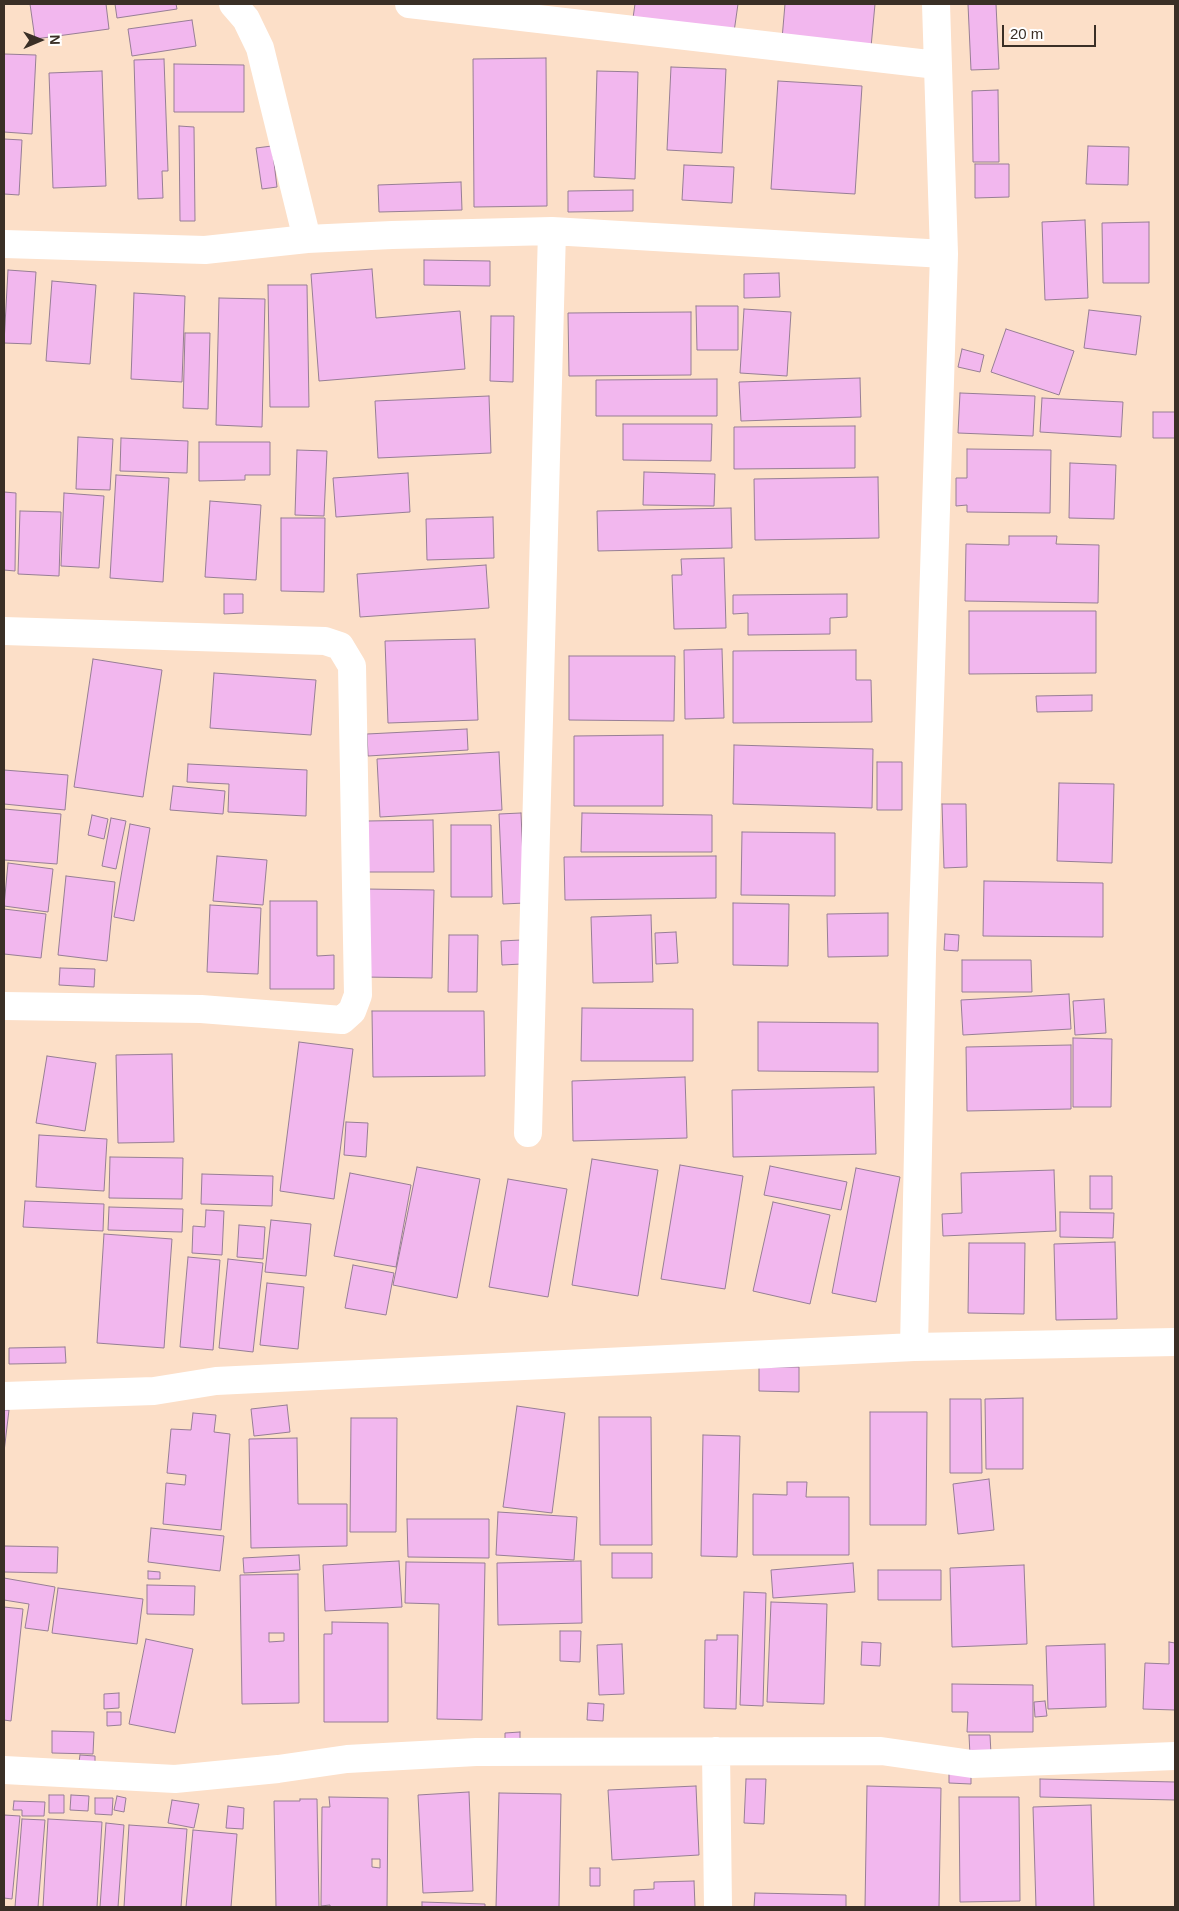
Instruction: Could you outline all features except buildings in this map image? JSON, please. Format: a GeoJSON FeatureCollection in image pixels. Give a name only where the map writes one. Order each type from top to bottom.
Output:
{"type":"FeatureCollection","features":[{"type":"Feature","properties":{"kind":"street"},"geometry":{"type":"LineString","coordinates":[[233,4],[246,19],[260,48],[307,239]]}},
{"type":"Feature","properties":{"kind":"street"},"geometry":{"type":"LineString","coordinates":[[410,4],[556,12],[937,65]]}},
{"type":"Feature","properties":{"kind":"street"},"geometry":{"type":"LineString","coordinates":[[914,1347],[922,944],[944,254],[936,4]]}},
{"type":"Feature","properties":{"kind":"street"},"geometry":{"type":"LineString","coordinates":[[528,1133],[552,231]]}},
{"type":"Feature","properties":{"kind":"street"},"geometry":{"type":"LineString","coordinates":[[4,244],[205,250],[307,239],[392,234],[552,231],[944,254]]}},
{"type":"Feature","properties":{"kind":"street"},"geometry":{"type":"LineString","coordinates":[[4,631],[325,641],[340,646],[352,666],[358,995],[352,1011],[342,1020],[201,1009],[4,1006]]}},
{"type":"Feature","properties":{"kind":"street"},"geometry":{"type":"LineString","coordinates":[[4,1396],[154,1390],[216,1381],[914,1347],[1175,1342]]}},
{"type":"Feature","properties":{"kind":"street"},"geometry":{"type":"LineString","coordinates":[[716,1751],[718,1907]]}},
{"type":"Feature","properties":{"kind":"street"},"geometry":{"type":"LineString","coordinates":[[4,1770],[175,1779],[278,1769],[347,1759],[476,1752],[881,1752],[972,1764],[1175,1756]]}}]}
